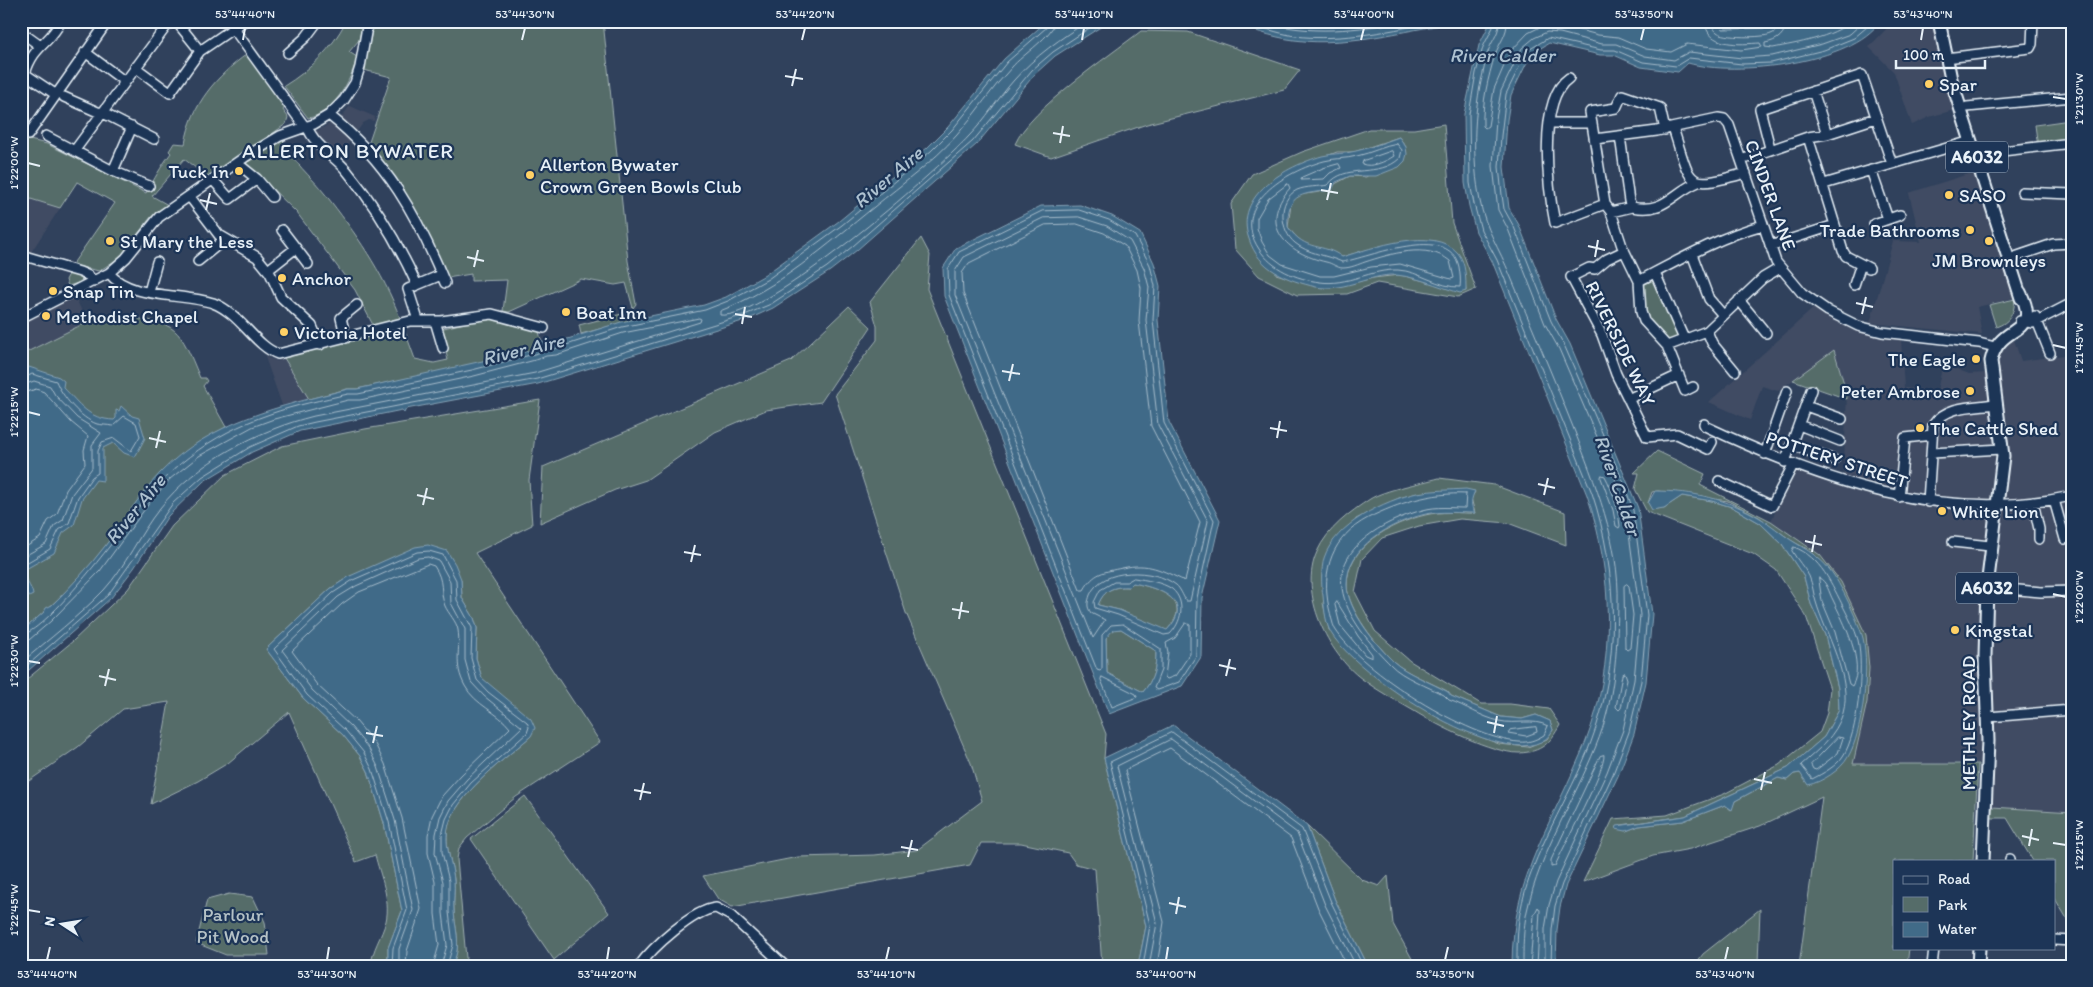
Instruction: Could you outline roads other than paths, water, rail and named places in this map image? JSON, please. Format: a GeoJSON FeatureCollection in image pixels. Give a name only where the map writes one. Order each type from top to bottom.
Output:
{"type":"FeatureCollection","features":[{"type":"Feature","properties":{"kind":"main road","name":"A6032"},"geometry":{"type":"LineString","coordinates":[[1939,21],[1946,58],[1971,141],[2028,313],[2028,320]]}},
{"type":"Feature","properties":{"kind":"main road"},"geometry":{"type":"LineString","coordinates":[[1995,347],[2002,338],[2028,320]]}},
{"type":"Feature","properties":{"kind":"main road","name":"METHLEY ROAD"},"geometry":{"type":"LineString","coordinates":[[1983,860],[1988,717],[1985,656],[1987,587],[1990,546],[2002,475],[2002,449],[1991,361],[1995,347]]}},
{"type":"Feature","properties":{"kind":"main road"},"geometry":{"type":"LineString","coordinates":[[1978,966],[1979,950]]}},
{"type":"Feature","properties":{"kind":"street"},"geometry":{"type":"LineString","coordinates":[[61,21],[52,37],[39,46],[28,62],[23,76],[59,95],[132,127],[154,139]]}},
{"type":"Feature","properties":{"kind":"street"},"geometry":{"type":"LineString","coordinates":[[25,135],[59,95],[108,21]]}},
{"type":"Feature","properties":{"kind":"street"},"geometry":{"type":"LineString","coordinates":[[135,67],[170,93],[200,51],[231,25],[244,21]]}},
{"type":"Feature","properties":{"kind":"street"},"geometry":{"type":"LineString","coordinates":[[288,53],[306,37],[318,21]]}},
{"type":"Feature","properties":{"kind":"street"},"geometry":{"type":"LineString","coordinates":[[21,318],[109,273],[126,258],[159,217],[190,197],[237,162],[280,136],[306,127],[329,115],[344,100],[358,75],[368,21]]}},
{"type":"Feature","properties":{"kind":"street"},"geometry":{"type":"LineString","coordinates":[[1946,58],[2030,48],[2032,44],[2033,21]]}},
{"type":"Feature","properties":{"kind":"street"},"geometry":{"type":"LineString","coordinates":[[75,150],[100,113],[168,24],[176,22],[200,51]]}},
{"type":"Feature","properties":{"kind":"street"},"geometry":{"type":"LineString","coordinates":[[231,25],[312,137],[346,170],[377,211],[418,285]]}},
{"type":"Feature","properties":{"kind":"street"},"geometry":{"type":"LineString","coordinates":[[21,32],[39,46]]}},
{"type":"Feature","properties":{"kind":"street"},"geometry":{"type":"LineString","coordinates":[[86,52],[124,81]]}},
{"type":"Feature","properties":{"kind":"street"},"geometry":{"type":"LineString","coordinates":[[1770,148],[1760,109],[1862,75],[1892,164]]}},
{"type":"Feature","properties":{"kind":"street"},"geometry":{"type":"LineString","coordinates":[[1569,78],[1559,89],[1546,144],[1548,185],[1555,223],[1604,204]]}},
{"type":"Feature","properties":{"kind":"street"},"geometry":{"type":"LineString","coordinates":[[1813,92],[1827,134]]}},
{"type":"Feature","properties":{"kind":"street"},"geometry":{"type":"LineString","coordinates":[[1693,387],[1685,391],[1667,346],[1644,321],[1641,312],[1639,281],[1624,251],[1611,212],[1604,204],[1590,112],[1616,108],[1622,95],[1660,108],[1689,177],[1698,182]]}},
{"type":"Feature","properties":{"kind":"street"},"geometry":{"type":"LineString","coordinates":[[1966,107],[2072,97]]}},
{"type":"Feature","properties":{"kind":"street"},"geometry":{"type":"LineString","coordinates":[[329,115],[354,135],[389,176],[426,238],[443,279],[408,289],[418,320]]}},
{"type":"Feature","properties":{"kind":"street","name":"CINDER LANE"},"geometry":{"type":"LineString","coordinates":[[1595,139],[1669,129],[1718,118],[1724,119],[1728,123],[1770,246],[1780,268],[1796,287],[1809,298],[1858,326],[1882,332],[1979,343],[1995,347]]}},
{"type":"Feature","properties":{"kind":"street"},"geometry":{"type":"LineString","coordinates":[[1741,160],[1770,148],[1808,137],[1827,134],[1876,118]]}},
{"type":"Feature","properties":{"kind":"street"},"geometry":{"type":"LineString","coordinates":[[1550,123],[1592,123]]}},
{"type":"Feature","properties":{"kind":"street"},"geometry":{"type":"LineString","coordinates":[[113,171],[132,127]]}},
{"type":"Feature","properties":{"kind":"street"},"geometry":{"type":"LineString","coordinates":[[25,135],[42,137],[75,150],[113,171],[149,186]]}},
{"type":"Feature","properties":{"kind":"street"},"geometry":{"type":"LineString","coordinates":[[1620,136],[1631,204]]}},
{"type":"Feature","properties":{"kind":"street"},"geometry":{"type":"LineString","coordinates":[[1808,137],[1824,184],[1843,251],[1846,256],[1865,266],[1854,285]]}},
{"type":"Feature","properties":{"kind":"street"},"geometry":{"type":"LineString","coordinates":[[1824,184],[1971,141]]}},
{"type":"Feature","properties":{"kind":"street"},"geometry":{"type":"LineString","coordinates":[[2002,151],[2072,143]]}},
{"type":"Feature","properties":{"kind":"street"},"geometry":{"type":"LineString","coordinates":[[237,162],[257,179],[272,197]]}},
{"type":"Feature","properties":{"kind":"street"},"geometry":{"type":"LineString","coordinates":[[1871,170],[1888,219]]}},
{"type":"Feature","properties":{"kind":"street"},"geometry":{"type":"LineString","coordinates":[[1611,212],[1631,204],[1653,209],[1675,198],[1679,191],[1698,182],[1711,182],[1746,173]]}},
{"type":"Feature","properties":{"kind":"street"},"geometry":{"type":"LineString","coordinates":[[213,180],[230,199],[257,179]]}},
{"type":"Feature","properties":{"kind":"street"},"geometry":{"type":"LineString","coordinates":[[2022,192],[2072,194]]}},
{"type":"Feature","properties":{"kind":"street"},"geometry":{"type":"LineString","coordinates":[[190,197],[214,229],[225,239],[251,252],[268,270],[280,295],[309,322],[317,334],[320,345]]}},
{"type":"Feature","properties":{"kind":"street"},"geometry":{"type":"LineString","coordinates":[[1874,224],[1900,216]]}},
{"type":"Feature","properties":{"kind":"street"},"geometry":{"type":"LineString","coordinates":[[1639,281],[1741,231],[1763,225]]}},
{"type":"Feature","properties":{"kind":"street"},"geometry":{"type":"LineString","coordinates":[[1770,246],[1835,225]]}},
{"type":"Feature","properties":{"kind":"street"},"geometry":{"type":"LineString","coordinates":[[282,230],[308,264]]}},
{"type":"Feature","properties":{"kind":"street"},"geometry":{"type":"LineString","coordinates":[[198,261],[225,239]]}},
{"type":"Feature","properties":{"kind":"street"},"geometry":{"type":"LineString","coordinates":[[2009,259],[2053,244],[2072,243]]}},
{"type":"Feature","properties":{"kind":"street"},"geometry":{"type":"LineString","coordinates":[[268,270],[296,248]]}},
{"type":"Feature","properties":{"kind":"street","name":"RIVERSIDE WAY"},"geometry":{"type":"LineString","coordinates":[[1624,251],[1608,259],[1596,269],[1589,268],[1571,277],[1602,335],[1628,399],[1633,405],[1647,437],[1678,434],[1708,449],[1712,442]]}},
{"type":"Feature","properties":{"kind":"street"},"geometry":{"type":"LineString","coordinates":[[1692,254],[1709,299],[1723,315]]}},
{"type":"Feature","properties":{"kind":"street"},"geometry":{"type":"LineString","coordinates":[[21,255],[85,274],[93,282]]}},
{"type":"Feature","properties":{"kind":"street"},"geometry":{"type":"LineString","coordinates":[[149,292],[157,262]]}},
{"type":"Feature","properties":{"kind":"street"},"geometry":{"type":"LineString","coordinates":[[1667,346],[1707,331],[1764,278],[1780,268]]}},
{"type":"Feature","properties":{"kind":"street"},"geometry":{"type":"LineString","coordinates":[[109,273],[120,284],[149,292],[205,301],[223,308],[267,348],[278,354],[418,320],[435,321],[492,314],[544,328]]}},
{"type":"Feature","properties":{"kind":"street"},"geometry":{"type":"LineString","coordinates":[[1655,273],[1684,339]]}},
{"type":"Feature","properties":{"kind":"street"},"geometry":{"type":"LineString","coordinates":[[1739,300],[1766,333]]}},
{"type":"Feature","properties":{"kind":"street"},"geometry":{"type":"LineString","coordinates":[[2050,353],[2028,320],[2072,303]]}},
{"type":"Feature","properties":{"kind":"street"},"geometry":{"type":"LineString","coordinates":[[346,338],[341,318],[357,305]]}},
{"type":"Feature","properties":{"kind":"street"},"geometry":{"type":"LineString","coordinates":[[435,321],[443,348]]}},
{"type":"Feature","properties":{"kind":"street"},"geometry":{"type":"LineString","coordinates":[[1707,331],[1712,343],[1735,371]]}},
{"type":"Feature","properties":{"kind":"street"},"geometry":{"type":"LineString","coordinates":[[1628,399],[1679,375]]}},
{"type":"Feature","properties":{"kind":"street"},"geometry":{"type":"LineString","coordinates":[[1719,481],[1772,506],[1789,463],[1792,445],[1811,390]]}},
{"type":"Feature","properties":{"kind":"street"},"geometry":{"type":"LineString","coordinates":[[1765,454],[1787,391]]}},
{"type":"Feature","properties":{"kind":"street"},"geometry":{"type":"LineString","coordinates":[[1928,502],[1933,425],[1944,413],[1996,404]]}},
{"type":"Feature","properties":{"kind":"street"},"geometry":{"type":"LineString","coordinates":[[1806,406],[1842,419]]}},
{"type":"Feature","properties":{"kind":"street","name":"POTTERY STREET"},"geometry":{"type":"LineString","coordinates":[[1704,424],[1765,454],[1789,463],[1899,497],[1928,502],[1998,504],[2054,500],[2072,496]]}},
{"type":"Feature","properties":{"kind":"street"},"geometry":{"type":"LineString","coordinates":[[1799,425],[1840,441]]}},
{"type":"Feature","properties":{"kind":"street"},"geometry":{"type":"LineString","coordinates":[[1899,497],[1906,438],[1932,435]]}},
{"type":"Feature","properties":{"kind":"street"},"geometry":{"type":"LineString","coordinates":[[1792,445],[1834,460]]}},
{"type":"Feature","properties":{"kind":"street"},"geometry":{"type":"LineString","coordinates":[[1932,453],[2002,449]]}},
{"type":"Feature","properties":{"kind":"street"},"geometry":{"type":"LineString","coordinates":[[2054,500],[2065,539]]}},
{"type":"Feature","properties":{"kind":"street"},"geometry":{"type":"LineString","coordinates":[[2033,502],[2040,529],[2040,540]]}},
{"type":"Feature","properties":{"kind":"street"},"geometry":{"type":"LineString","coordinates":[[1953,542],[1990,546]]}},
{"type":"Feature","properties":{"kind":"street"},"geometry":{"type":"LineString","coordinates":[[1987,587],[2041,592],[2072,591]]}},
{"type":"Feature","properties":{"kind":"street"},"geometry":{"type":"LineString","coordinates":[[1988,717],[2072,710]]}},
{"type":"Feature","properties":{"kind":"street"},"geometry":{"type":"LineString","coordinates":[[639,966],[654,947],[671,933],[703,912],[716,908],[731,916],[785,966]]}},
{"type":"Feature","properties":{"kind":"street"},"geometry":{"type":"LineString","coordinates":[[2056,940],[2072,941]]}},
{"type":"Feature","properties":{"kind":"street"},"geometry":{"type":"LineString","coordinates":[[1932,966],[1934,950]]}},
{"type":"Feature","properties":{"kind":"water","name":"River Aire"},"geometry":{"type":"Polygon","coordinates":[[[1047,21],[1110,21],[1055,56],[1035,74],[977,144],[857,250],[830,271],[773,308],[749,319],[538,384],[406,409],[404,413],[402,410],[300,431],[252,452],[204,481],[168,516],[134,568],[111,598],[21,677],[21,632],[73,584],[105,546],[145,490],[160,473],[201,440],[248,418],[297,402],[348,389],[357,389],[536,349],[541,339],[544,343],[552,344],[621,322],[704,305],[726,297],[765,275],[839,221],[927,148],[948,127],[1004,59],[1047,21]]]}},
{"type":"Feature","properties":{"kind":"water"},"geometry":{"type":"Polygon","coordinates":[[[1228,21],[1470,21],[1360,39],[1316,42],[1277,37],[1228,21]]]}},
{"type":"Feature","properties":{"kind":"water","name":"River Calder"},"geometry":{"type":"Polygon","coordinates":[[[1486,21],[1705,21],[1756,25],[1781,21],[1880,21],[1866,35],[1845,47],[1792,63],[1762,67],[1708,67],[1688,63],[1678,72],[1641,67],[1614,55],[1600,55],[1549,43],[1531,54],[1511,95],[1507,120],[1504,167],[1509,208],[1519,225],[1556,319],[1570,344],[1638,508],[1652,614],[1646,682],[1634,734],[1618,776],[1566,885],[1560,907],[1557,930],[1556,966],[1512,966],[1514,933],[1519,903],[1527,875],[1574,770],[1596,711],[1606,650],[1608,618],[1606,586],[1596,525],[1587,495],[1492,261],[1476,232],[1469,206],[1465,183],[1464,114],[1479,45],[1489,25],[1486,21]]]}},
{"type":"Feature","properties":{"kind":"water"},"geometry":{"type":"Polygon","coordinates":[[[1399,137],[1406,147],[1407,154],[1405,161],[1399,167],[1376,176],[1350,176],[1336,182],[1332,190],[1299,196],[1290,207],[1288,227],[1301,241],[1335,252],[1342,257],[1402,241],[1434,241],[1447,245],[1458,253],[1463,261],[1466,291],[1460,293],[1398,275],[1381,276],[1335,288],[1316,287],[1295,281],[1275,272],[1260,259],[1249,239],[1246,223],[1249,209],[1256,196],[1266,185],[1279,175],[1308,161],[1326,155],[1361,150],[1399,137]]]}},
{"type":"Feature","properties":{"kind":"water"},"geometry":{"type":"Polygon","coordinates":[[[1080,205],[1112,216],[1140,233],[1154,263],[1160,286],[1158,320],[1169,422],[1220,520],[1202,598],[1201,657],[1182,686],[1109,714],[944,296],[943,268],[956,248],[1041,206],[1080,205]],[[1133,583],[1129,587],[1118,587],[1106,592],[1098,605],[1119,610],[1167,630],[1175,620],[1176,603],[1162,592],[1133,583]],[[1121,629],[1113,630],[1106,638],[1107,673],[1143,692],[1154,673],[1156,651],[1121,629]]]}},
{"type":"Feature","properties":{"kind":"water"},"geometry":{"type":"Polygon","coordinates":[[[29,367],[59,377],[64,381],[63,387],[80,405],[97,417],[114,420],[116,418],[116,410],[119,411],[121,406],[132,416],[139,418],[145,438],[135,457],[124,453],[113,443],[103,448],[103,481],[96,480],[82,499],[74,525],[63,533],[54,553],[24,570],[33,595],[29,597],[21,588],[21,377],[29,367]]]}},
{"type":"Feature","properties":{"kind":"water"},"geometry":{"type":"Polygon","coordinates":[[[1466,489],[1475,491],[1472,508],[1475,513],[1426,514],[1399,523],[1373,538],[1354,559],[1349,571],[1348,595],[1357,616],[1379,647],[1405,670],[1448,692],[1451,696],[1501,717],[1522,719],[1536,715],[1550,721],[1553,730],[1535,744],[1508,745],[1474,735],[1436,717],[1400,695],[1367,671],[1343,648],[1329,629],[1324,608],[1322,567],[1330,546],[1339,534],[1363,515],[1404,496],[1429,491],[1466,489]]]}},
{"type":"Feature","properties":{"kind":"water"},"geometry":{"type":"Polygon","coordinates":[[[1655,491],[1669,491],[1709,497],[1748,511],[1764,520],[1821,561],[1830,570],[1839,584],[1861,631],[1866,665],[1864,699],[1858,732],[1853,746],[1845,762],[1831,775],[1808,785],[1800,773],[1794,774],[1787,780],[1778,778],[1735,801],[1732,810],[1725,805],[1683,821],[1639,826],[1626,831],[1616,829],[1617,826],[1685,816],[1788,768],[1824,737],[1839,710],[1838,688],[1825,635],[1811,604],[1804,577],[1782,544],[1760,523],[1732,507],[1712,501],[1682,496],[1664,508],[1652,510],[1648,503],[1655,491]]]}},
{"type":"Feature","properties":{"kind":"water"},"geometry":{"type":"Polygon","coordinates":[[[428,545],[447,551],[455,564],[461,579],[462,598],[474,618],[477,628],[476,658],[482,678],[531,719],[535,728],[531,736],[475,786],[456,809],[450,821],[447,844],[454,880],[457,939],[457,952],[451,966],[388,966],[388,948],[402,911],[384,823],[368,771],[360,756],[343,735],[303,698],[266,649],[330,589],[350,576],[415,547],[428,545]]]}},
{"type":"Feature","properties":{"kind":"water"},"geometry":{"type":"Polygon","coordinates":[[[1173,725],[1307,826],[1335,900],[1368,966],[1138,966],[1146,926],[1104,758],[1173,725]]]}},
{"type":"Feature","properties":{"kind":"place","name":"Spar"},"geometry":{"type":"Point","coordinates":[1929,84]}},
{"type":"Feature","properties":{"kind":"place","name":"Tuck In"},"geometry":{"type":"Point","coordinates":[239,171]}},
{"type":"Feature","properties":{"kind":"place","name":"Allerton Bywater Crown Green Bowls Club"},"geometry":{"type":"Point","coordinates":[530,175]}},
{"type":"Feature","properties":{"kind":"place","name":"SASO"},"geometry":{"type":"Point","coordinates":[1949,195]}},
{"type":"Feature","properties":{"kind":"place","name":"Trade Bathrooms"},"geometry":{"type":"Point","coordinates":[1970,230]}},
{"type":"Feature","properties":{"kind":"place","name":"St Mary the Less"},"geometry":{"type":"Point","coordinates":[110,241]}},
{"type":"Feature","properties":{"kind":"place","name":"JM Brownleys"},"geometry":{"type":"Point","coordinates":[1989,241]}},
{"type":"Feature","properties":{"kind":"place","name":"Anchor"},"geometry":{"type":"Point","coordinates":[282,278]}},
{"type":"Feature","properties":{"kind":"place","name":"Snap Tin"},"geometry":{"type":"Point","coordinates":[53,291]}},
{"type":"Feature","properties":{"kind":"place","name":"Boat Inn"},"geometry":{"type":"Point","coordinates":[566,312]}},
{"type":"Feature","properties":{"kind":"place","name":"Methodist Chapel"},"geometry":{"type":"Point","coordinates":[46,316]}},
{"type":"Feature","properties":{"kind":"place","name":"Victoria Hotel"},"geometry":{"type":"Point","coordinates":[284,332]}},
{"type":"Feature","properties":{"kind":"place","name":"The Eagle"},"geometry":{"type":"Point","coordinates":[1976,359]}},
{"type":"Feature","properties":{"kind":"place","name":"Peter Ambrose"},"geometry":{"type":"Point","coordinates":[1970,391]}},
{"type":"Feature","properties":{"kind":"place","name":"The Cattle Shed"},"geometry":{"type":"Point","coordinates":[1920,428]}},
{"type":"Feature","properties":{"kind":"place","name":"White Lion"},"geometry":{"type":"Point","coordinates":[1942,511]}},
{"type":"Feature","properties":{"kind":"place","name":"Kingstal"},"geometry":{"type":"Point","coordinates":[1955,630]}},
{"type":"Feature","properties":{"kind":"district","name":"ALLERTON BYWATER"},"geometry":{"type":"Point","coordinates":[348,151]}},
{"type":"Feature","properties":{"kind":"park label","name":"Parlour Pit Wood"},"geometry":{"type":"Point","coordinates":[233,925]}}]}
